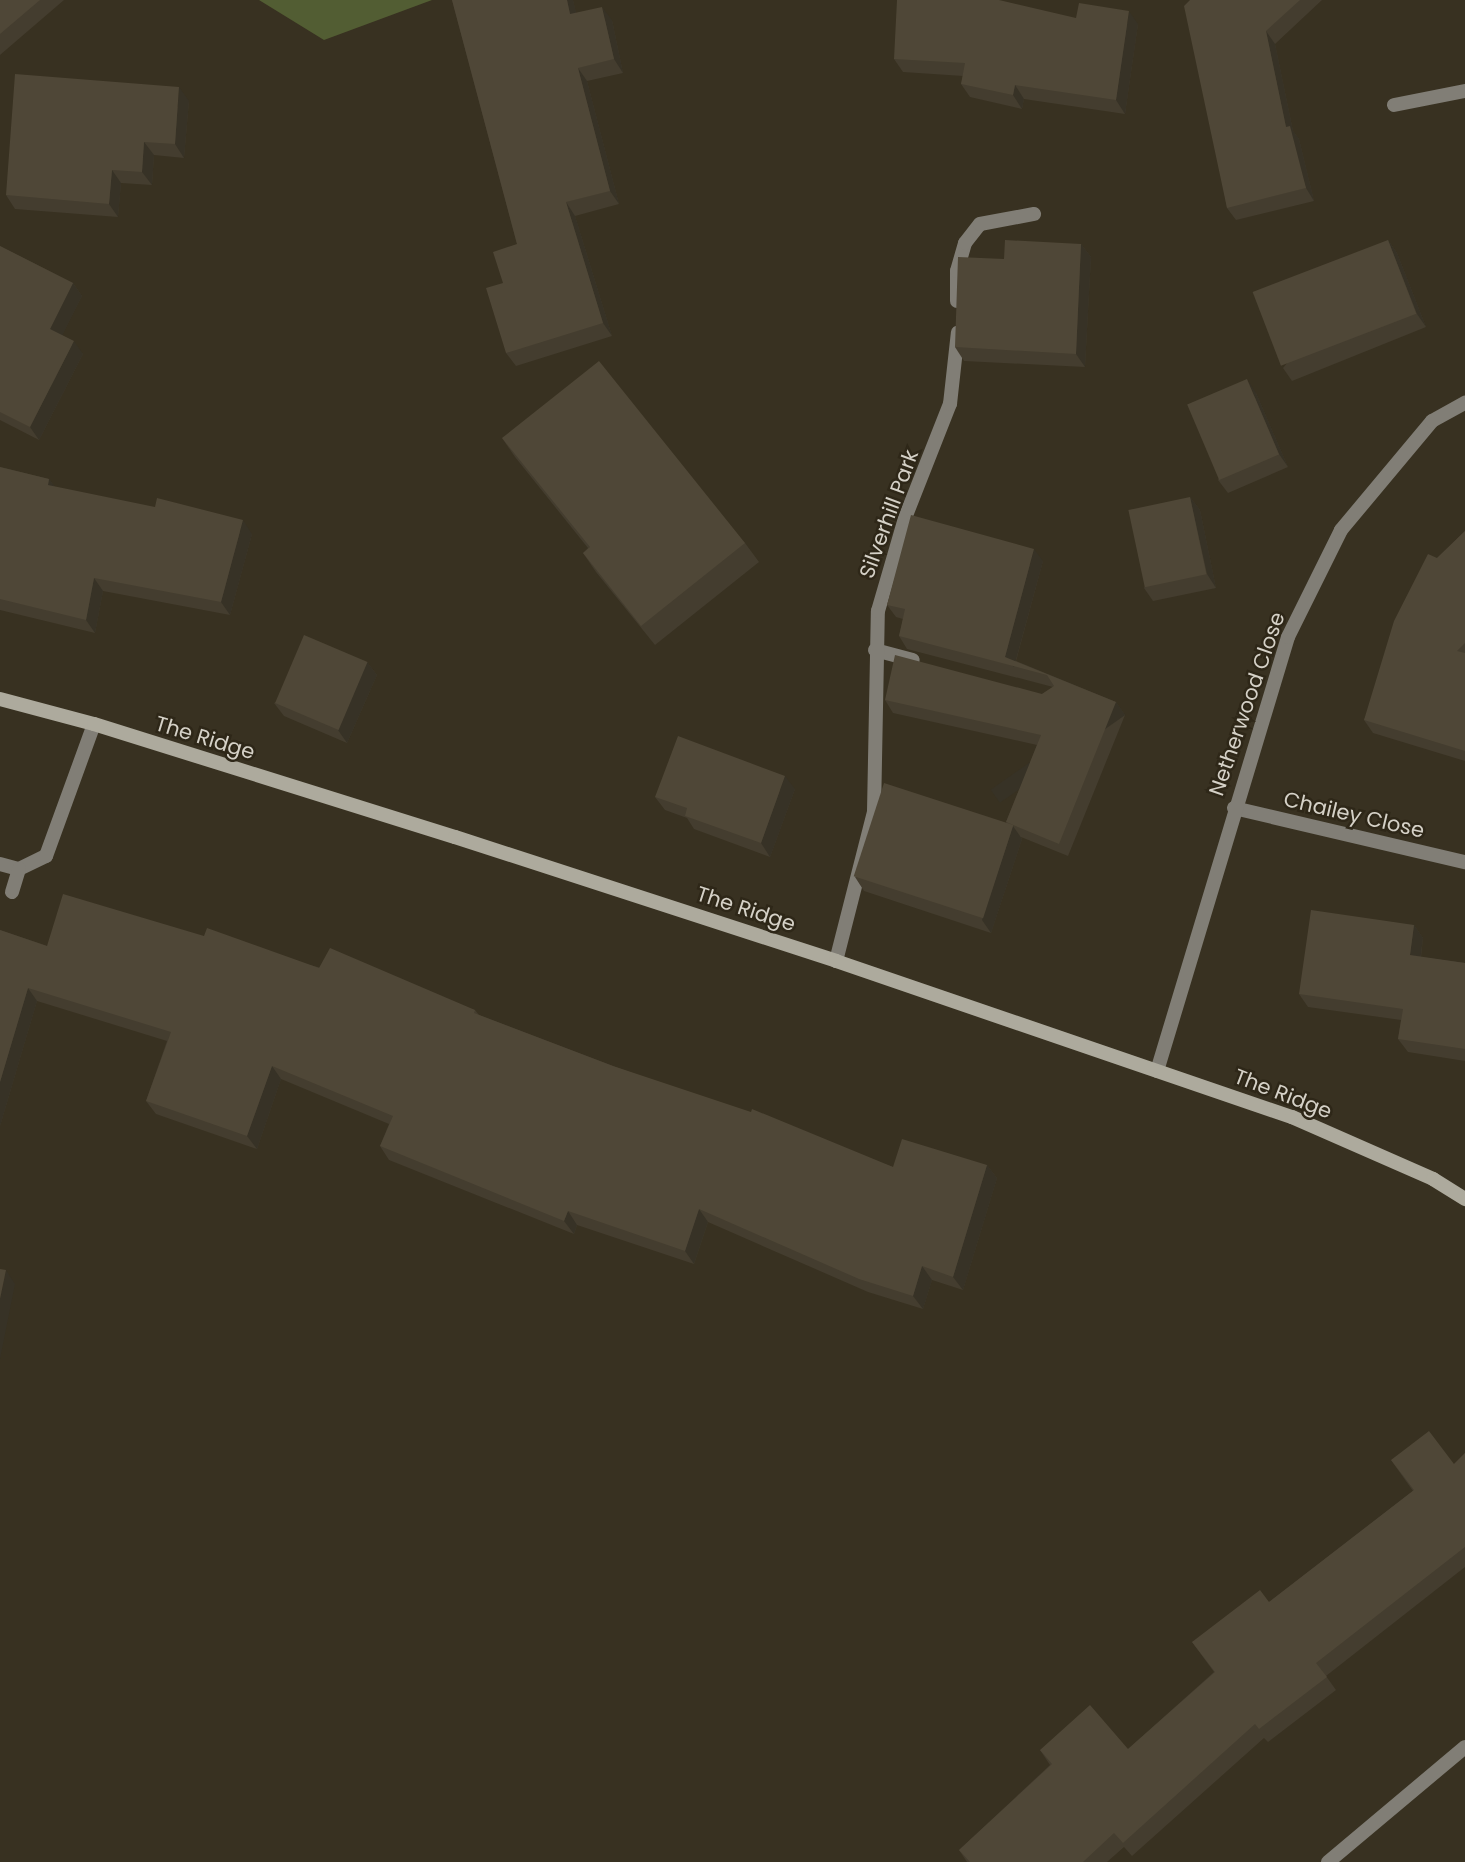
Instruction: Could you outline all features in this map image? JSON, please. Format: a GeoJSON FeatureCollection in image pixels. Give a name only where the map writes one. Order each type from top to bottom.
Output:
{"type":"FeatureCollection","features":[{"type":"Feature","properties":{"kind":"main road","name":"The Ridge"},"geometry":{"type":"LineString","coordinates":[[0,699],[94,724],[836,961],[1292,1117],[1433,1179],[1465,1199]]}},
{"type":"Feature","properties":{"kind":"street"},"geometry":{"type":"LineString","coordinates":[[1394,105],[1465,91]]}},
{"type":"Feature","properties":{"kind":"street","name":"Silverhill Park"},"geometry":{"type":"LineString","coordinates":[[836,961],[874,812],[875,650],[887,574],[950,404],[958,328],[957,271],[965,243],[980,224],[1034,214]]}},
{"type":"Feature","properties":{"kind":"street","name":"Netherwood Close"},"geometry":{"type":"LineString","coordinates":[[1157,1071],[1234,808],[1288,637],[1341,530],[1432,421],[1465,403]]}},
{"type":"Feature","properties":{"kind":"street"},"geometry":{"type":"LineString","coordinates":[[875,650],[926,664]]}},
{"type":"Feature","properties":{"kind":"street"},"geometry":{"type":"LineString","coordinates":[[0,864],[19,869],[46,856],[94,724]]}},
{"type":"Feature","properties":{"kind":"street","name":"Chailey Close"},"geometry":{"type":"LineString","coordinates":[[1234,808],[1465,862]]}},
{"type":"Feature","properties":{"kind":"street"},"geometry":{"type":"LineString","coordinates":[[12,892],[19,869]]}},
{"type":"Feature","properties":{"kind":"street"},"geometry":{"type":"LineString","coordinates":[[1328,1862],[1465,1747]]}},
{"type":"Feature","properties":{"kind":"green space"},"geometry":{"type":"Polygon","coordinates":[[[259,0],[432,0],[324,40],[259,0]]]}},
{"type":"Feature","properties":{"kind":"building"},"geometry":{"type":"Polygon","coordinates":[[[0,0],[40,0],[0,34],[0,0]]]}},
{"type":"Feature","properties":{"kind":"building"},"geometry":{"type":"Polygon","coordinates":[[[452,0],[567,0],[570,14],[602,7],[614,59],[578,68],[610,191],[566,202],[603,323],[506,353],[486,288],[503,283],[493,252],[517,244],[452,0]]]}},
{"type":"Feature","properties":{"kind":"building"},"geometry":{"type":"Polygon","coordinates":[[[897,0],[999,0],[1076,18],[1079,3],[1129,11],[1116,100],[1015,85],[1013,95],[961,84],[965,63],[894,59],[897,0]]]}},
{"type":"Feature","properties":{"kind":"building"},"geometry":{"type":"Polygon","coordinates":[[[1190,0],[1300,0],[1266,31],[1286,127],[1290,126],[1306,188],[1227,208],[1184,6],[1190,0]]]}},
{"type":"Feature","properties":{"kind":"building"},"geometry":{"type":"Polygon","coordinates":[[[15,74],[179,87],[175,144],[144,142],[142,172],[112,170],[109,204],[6,195],[15,74]]]}},
{"type":"Feature","properties":{"kind":"building"},"geometry":{"type":"Polygon","coordinates":[[[1005,240],[1081,244],[1076,354],[955,347],[958,257],[1004,259],[1005,240]]]}},
{"type":"Feature","properties":{"kind":"building"},"geometry":{"type":"Polygon","coordinates":[[[1388,240],[1416,314],[1281,366],[1253,292],[1388,240]]]}},
{"type":"Feature","properties":{"kind":"building"},"geometry":{"type":"Polygon","coordinates":[[[0,246],[73,283],[50,329],[74,341],[30,427],[0,412],[0,246]]]}},
{"type":"Feature","properties":{"kind":"building"},"geometry":{"type":"Polygon","coordinates":[[[599,361],[745,543],[641,626],[583,553],[590,547],[502,438],[599,361]]]}},
{"type":"Feature","properties":{"kind":"building"},"geometry":{"type":"Polygon","coordinates":[[[1247,379],[1279,454],[1219,480],[1187,404],[1247,379]]]}},
{"type":"Feature","properties":{"kind":"building"},"geometry":{"type":"Polygon","coordinates":[[[0,467],[49,479],[48,485],[155,507],[157,498],[243,520],[221,602],[94,578],[86,620],[0,599],[0,467]]]}},
{"type":"Feature","properties":{"kind":"building"},"geometry":{"type":"Polygon","coordinates":[[[1190,497],[1206,574],[1145,587],[1128,510],[1190,497]]]}},
{"type":"Feature","properties":{"kind":"building"},"geometry":{"type":"Polygon","coordinates":[[[911,515],[1034,549],[1005,657],[1116,702],[1059,844],[1006,822],[1041,735],[885,700],[895,655],[1042,694],[1054,686],[1047,675],[899,636],[905,609],[887,605],[911,515]]]}},
{"type":"Feature","properties":{"kind":"building"},"geometry":{"type":"Polygon","coordinates":[[[1465,531],[1465,643],[1457,651],[1465,653],[1465,751],[1364,720],[1394,621],[1428,554],[1437,558],[1465,531]]]}},
{"type":"Feature","properties":{"kind":"building"},"geometry":{"type":"Polygon","coordinates":[[[304,635],[368,662],[339,730],[275,703],[304,635]]]}},
{"type":"Feature","properties":{"kind":"building"},"geometry":{"type":"Polygon","coordinates":[[[678,736],[785,776],[761,843],[685,816],[687,808],[655,797],[678,736]]]}},
{"type":"Feature","properties":{"kind":"building"},"geometry":{"type":"Polygon","coordinates":[[[884,783],[1013,825],[983,918],[854,876],[884,783]]]}},
{"type":"Feature","properties":{"kind":"building"},"geometry":{"type":"Polygon","coordinates":[[[63,894],[204,936],[207,928],[319,968],[330,948],[475,1010],[474,1013],[613,1066],[751,1112],[752,1109],[893,1167],[902,1139],[987,1165],[953,1277],[922,1266],[913,1296],[859,1279],[699,1209],[685,1251],[568,1211],[564,1221],[380,1146],[393,1116],[272,1066],[247,1136],[146,1101],[171,1032],[28,988],[0,1082],[0,930],[47,946],[63,894]]]}},
{"type":"Feature","properties":{"kind":"building"},"geometry":{"type":"Polygon","coordinates":[[[1311,910],[1414,925],[1410,955],[1465,963],[1465,1049],[1398,1039],[1403,1009],[1299,994],[1311,910]]]}},
{"type":"Feature","properties":{"kind":"building"},"geometry":{"type":"Polygon","coordinates":[[[0,1269],[6,1270],[0,1299],[0,1269]]]}},
{"type":"Feature","properties":{"kind":"building"},"geometry":{"type":"Polygon","coordinates":[[[1429,1431],[1454,1464],[1465,1453],[1465,1547],[1316,1663],[1327,1677],[1259,1729],[1255,1724],[1123,1843],[1114,1833],[1083,1862],[970,1862],[959,1850],[1052,1764],[1040,1750],[1090,1705],[1128,1749],[1215,1672],[1192,1642],[1260,1590],[1269,1602],[1414,1490],[1391,1460],[1429,1431]]]}}]}
